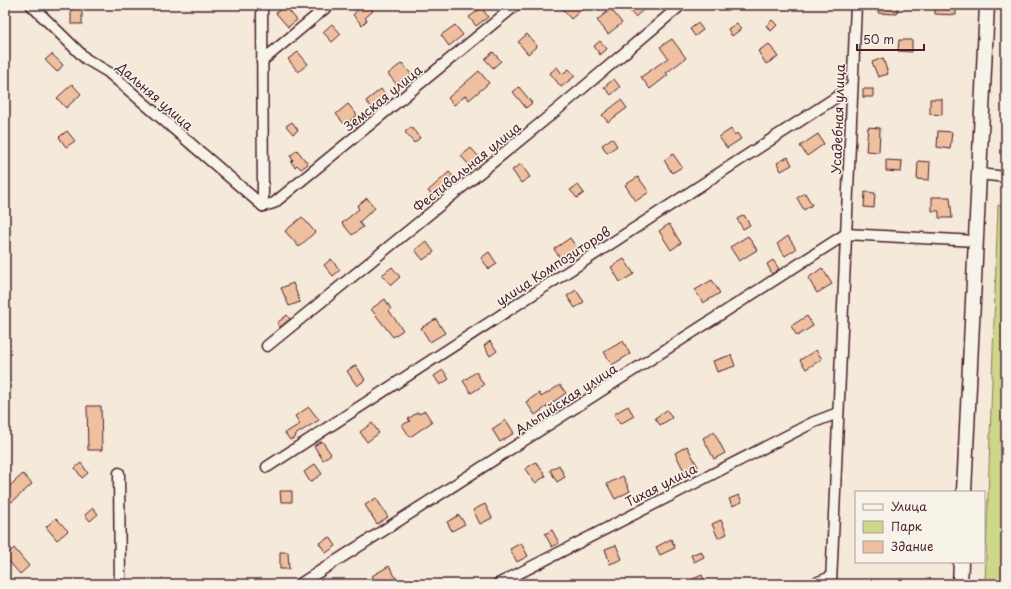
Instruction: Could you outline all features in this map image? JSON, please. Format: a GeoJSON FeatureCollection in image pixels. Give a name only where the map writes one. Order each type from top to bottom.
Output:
{"type":"FeatureCollection","features":[{"type":"Feature","properties":{"kind":"street","name":"Дальняя улица"},"geometry":{"type":"LineString","coordinates":[[32,5],[86,59],[108,72],[263,206]]}},
{"type":"Feature","properties":{"kind":"street"},"geometry":{"type":"LineString","coordinates":[[262,5],[263,206]]}},
{"type":"Feature","properties":{"kind":"street"},"geometry":{"type":"LineString","coordinates":[[262,61],[329,5]]}},
{"type":"Feature","properties":{"kind":"street","name":"Земская улица"},"geometry":{"type":"LineString","coordinates":[[263,206],[274,203],[516,5]]}},
{"type":"Feature","properties":{"kind":"street","name":"Фестивальная улица"},"geometry":{"type":"LineString","coordinates":[[267,346],[558,109],[681,5]]}},
{"type":"Feature","properties":{"kind":"street","name":"Усадебная улица"},"geometry":{"type":"LineString","coordinates":[[831,581],[856,5]]}},
{"type":"Feature","properties":{"kind":"street"},"geometry":{"type":"LineString","coordinates":[[964,491],[987,5]]}},
{"type":"Feature","properties":{"kind":"street","name":"улица Композиторов"},"geometry":{"type":"LineString","coordinates":[[267,467],[852,86]]}},
{"type":"Feature","properties":{"kind":"street"},"geometry":{"type":"LineString","coordinates":[[979,174],[1006,177]]}},
{"type":"Feature","properties":{"kind":"street"},"geometry":{"type":"LineString","coordinates":[[846,234],[976,241]]}},
{"type":"Feature","properties":{"kind":"street","name":"Альпийская улица"},"geometry":{"type":"LineString","coordinates":[[300,584],[846,234]]}},
{"type":"Feature","properties":{"kind":"street","name":"Тихая улица"},"geometry":{"type":"LineString","coordinates":[[498,584],[814,422],[838,413]]}},
{"type":"Feature","properties":{"kind":"street"},"geometry":{"type":"LineString","coordinates":[[118,582],[119,473]]}},
{"type":"Feature","properties":{"kind":"street"},"geometry":{"type":"LineString","coordinates":[[960,584],[961,563]]}},
{"type":"Feature","properties":{"kind":"street"},"geometry":{"type":"LineString","coordinates":[[813,584],[831,581]]}},
{"type":"Feature","properties":{"kind":"green space"},"geometry":{"type":"Polygon","coordinates":[[[998,205],[1006,206],[1006,584],[985,584],[998,205]]]}},
{"type":"Feature","properties":{"kind":"building"},"geometry":{"type":"Polygon","coordinates":[[[362,5],[368,5],[373,11],[365,18],[367,20],[362,25],[353,15],[362,5]]]}},
{"type":"Feature","properties":{"kind":"building"},"geometry":{"type":"Polygon","coordinates":[[[559,5],[587,5],[571,19],[559,5]]]}},
{"type":"Feature","properties":{"kind":"building"},"geometry":{"type":"Polygon","coordinates":[[[625,5],[649,5],[635,17],[625,5]]]}},
{"type":"Feature","properties":{"kind":"building"},"geometry":{"type":"Polygon","coordinates":[[[878,5],[898,5],[897,14],[878,13],[878,5]]]}},
{"type":"Feature","properties":{"kind":"building"},"geometry":{"type":"Polygon","coordinates":[[[935,5],[956,5],[956,15],[935,14],[935,5]]]}},
{"type":"Feature","properties":{"kind":"building"},"geometry":{"type":"Polygon","coordinates":[[[285,6],[297,20],[288,27],[276,13],[285,6]]]}},
{"type":"Feature","properties":{"kind":"building"},"geometry":{"type":"Polygon","coordinates":[[[71,7],[82,7],[82,24],[71,24],[71,7]]]}},
{"type":"Feature","properties":{"kind":"building"},"geometry":{"type":"Polygon","coordinates":[[[482,8],[488,17],[476,26],[469,17],[482,8]]]}},
{"type":"Feature","properties":{"kind":"building"},"geometry":{"type":"Polygon","coordinates":[[[611,9],[622,23],[608,34],[597,20],[611,9]]]}},
{"type":"Feature","properties":{"kind":"building"},"geometry":{"type":"Polygon","coordinates":[[[772,20],[777,25],[771,31],[766,26],[772,20]]]}},
{"type":"Feature","properties":{"kind":"building"},"geometry":{"type":"Polygon","coordinates":[[[698,23],[703,30],[695,36],[690,29],[698,23]]]}},
{"type":"Feature","properties":{"kind":"building"},"geometry":{"type":"Polygon","coordinates":[[[737,23],[741,29],[732,36],[728,29],[737,23]]]}},
{"type":"Feature","properties":{"kind":"building"},"geometry":{"type":"Polygon","coordinates":[[[332,24],[341,34],[332,42],[323,32],[332,24]]]}},
{"type":"Feature","properties":{"kind":"building"},"geometry":{"type":"Polygon","coordinates":[[[455,25],[463,35],[449,46],[441,35],[455,25]]]}},
{"type":"Feature","properties":{"kind":"building"},"geometry":{"type":"Polygon","coordinates":[[[527,34],[537,46],[528,54],[518,42],[527,34]]]}},
{"type":"Feature","properties":{"kind":"building"},"geometry":{"type":"Polygon","coordinates":[[[672,39],[686,58],[666,73],[668,75],[650,89],[641,77],[668,58],[660,47],[672,39]]]}},
{"type":"Feature","properties":{"kind":"building"},"geometry":{"type":"Polygon","coordinates":[[[899,40],[912,40],[912,52],[898,51],[899,40]]]}},
{"type":"Feature","properties":{"kind":"building"},"geometry":{"type":"Polygon","coordinates":[[[600,41],[607,49],[600,55],[594,46],[600,41]]]}},
{"type":"Feature","properties":{"kind":"building"},"geometry":{"type":"Polygon","coordinates":[[[769,44],[778,57],[766,64],[758,51],[769,44]]]}},
{"type":"Feature","properties":{"kind":"building"},"geometry":{"type":"Polygon","coordinates":[[[298,52],[308,64],[298,72],[288,59],[298,52]]]}},
{"type":"Feature","properties":{"kind":"building"},"geometry":{"type":"Polygon","coordinates":[[[493,52],[501,61],[493,68],[485,59],[493,52]]]}},
{"type":"Feature","properties":{"kind":"building"},"geometry":{"type":"Polygon","coordinates":[[[52,54],[63,65],[57,72],[45,60],[52,54]]]}},
{"type":"Feature","properties":{"kind":"building"},"geometry":{"type":"Polygon","coordinates":[[[883,58],[888,74],[878,77],[872,62],[883,58]]]}},
{"type":"Feature","properties":{"kind":"building"},"geometry":{"type":"Polygon","coordinates":[[[402,63],[411,74],[398,86],[388,74],[402,63]]]}},
{"type":"Feature","properties":{"kind":"building"},"geometry":{"type":"Polygon","coordinates":[[[557,67],[562,74],[569,69],[575,76],[561,87],[550,73],[557,67]]]}},
{"type":"Feature","properties":{"kind":"building"},"geometry":{"type":"Polygon","coordinates":[[[479,71],[489,83],[469,100],[466,95],[454,105],[448,98],[479,71]]]}},
{"type":"Feature","properties":{"kind":"building"},"geometry":{"type":"Polygon","coordinates":[[[614,79],[620,87],[611,95],[604,87],[614,79]]]}},
{"type":"Feature","properties":{"kind":"building"},"geometry":{"type":"Polygon","coordinates":[[[72,84],[81,94],[66,108],[57,98],[72,84]]]}},
{"type":"Feature","properties":{"kind":"building"},"geometry":{"type":"Polygon","coordinates":[[[519,87],[532,103],[526,108],[513,92],[519,87]]]}},
{"type":"Feature","properties":{"kind":"building"},"geometry":{"type":"Polygon","coordinates":[[[381,89],[388,98],[373,109],[366,101],[381,89]]]}},
{"type":"Feature","properties":{"kind":"building"},"geometry":{"type":"Polygon","coordinates":[[[863,89],[873,89],[873,97],[863,97],[863,89]]]}},
{"type":"Feature","properties":{"kind":"building"},"geometry":{"type":"Polygon","coordinates":[[[930,99],[942,99],[942,115],[930,114],[930,99]]]}},
{"type":"Feature","properties":{"kind":"building"},"geometry":{"type":"Polygon","coordinates":[[[621,100],[627,108],[608,122],[602,115],[621,100]]]}},
{"type":"Feature","properties":{"kind":"building"},"geometry":{"type":"Polygon","coordinates":[[[348,104],[357,115],[345,125],[336,114],[348,104]]]}},
{"type":"Feature","properties":{"kind":"building"},"geometry":{"type":"Polygon","coordinates":[[[292,122],[298,130],[293,134],[286,126],[292,122]]]}},
{"type":"Feature","properties":{"kind":"building"},"geometry":{"type":"Polygon","coordinates":[[[411,127],[420,138],[414,143],[405,132],[411,127]]]}},
{"type":"Feature","properties":{"kind":"building"},"geometry":{"type":"Polygon","coordinates":[[[868,127],[880,128],[879,152],[866,151],[868,127]]]}},
{"type":"Feature","properties":{"kind":"building"},"geometry":{"type":"Polygon","coordinates":[[[731,129],[735,135],[737,133],[741,139],[727,148],[719,137],[731,129]]]}},
{"type":"Feature","properties":{"kind":"building"},"geometry":{"type":"Polygon","coordinates":[[[67,131],[75,141],[66,147],[59,137],[67,131]]]}},
{"type":"Feature","properties":{"kind":"building"},"geometry":{"type":"Polygon","coordinates":[[[938,131],[952,132],[950,149],[937,147],[938,131]]]}},
{"type":"Feature","properties":{"kind":"building"},"geometry":{"type":"Polygon","coordinates":[[[818,134],[824,144],[807,156],[800,146],[818,134]]]}},
{"type":"Feature","properties":{"kind":"building"},"geometry":{"type":"Polygon","coordinates":[[[612,138],[617,146],[607,153],[602,145],[612,138]]]}},
{"type":"Feature","properties":{"kind":"building"},"geometry":{"type":"Polygon","coordinates":[[[471,148],[480,158],[470,166],[461,156],[471,148]]]}},
{"type":"Feature","properties":{"kind":"building"},"geometry":{"type":"Polygon","coordinates":[[[297,150],[308,164],[301,169],[297,165],[295,167],[291,162],[293,160],[290,156],[297,150]]]}},
{"type":"Feature","properties":{"kind":"building"},"geometry":{"type":"Polygon","coordinates":[[[673,154],[682,167],[672,173],[664,160],[673,154]]]}},
{"type":"Feature","properties":{"kind":"building"},"geometry":{"type":"Polygon","coordinates":[[[788,157],[792,165],[781,171],[777,163],[788,157]]]}},
{"type":"Feature","properties":{"kind":"building"},"geometry":{"type":"Polygon","coordinates":[[[886,160],[902,161],[901,172],[886,171],[886,160]]]}},
{"type":"Feature","properties":{"kind":"building"},"geometry":{"type":"Polygon","coordinates":[[[918,161],[930,162],[929,180],[917,179],[918,161]]]}},
{"type":"Feature","properties":{"kind":"building"},"geometry":{"type":"Polygon","coordinates":[[[521,164],[530,177],[521,183],[512,170],[521,164]]]}},
{"type":"Feature","properties":{"kind":"building"},"geometry":{"type":"Polygon","coordinates":[[[449,172],[457,181],[435,199],[428,191],[449,172]]]}},
{"type":"Feature","properties":{"kind":"building"},"geometry":{"type":"Polygon","coordinates":[[[638,177],[649,192],[636,201],[625,185],[638,177]]]}},
{"type":"Feature","properties":{"kind":"building"},"geometry":{"type":"Polygon","coordinates":[[[578,185],[584,193],[577,198],[570,190],[578,185]]]}},
{"type":"Feature","properties":{"kind":"building"},"geometry":{"type":"Polygon","coordinates":[[[865,192],[875,193],[874,208],[864,207],[865,192]]]}},
{"type":"Feature","properties":{"kind":"building"},"geometry":{"type":"Polygon","coordinates":[[[805,193],[812,205],[804,210],[797,198],[805,193]]]}},
{"type":"Feature","properties":{"kind":"building"},"geometry":{"type":"Polygon","coordinates":[[[932,197],[950,197],[952,218],[939,218],[939,211],[932,211],[932,197]]]}},
{"type":"Feature","properties":{"kind":"building"},"geometry":{"type":"Polygon","coordinates":[[[367,198],[375,208],[359,222],[363,227],[352,235],[342,223],[359,209],[357,206],[367,198]]]}},
{"type":"Feature","properties":{"kind":"building"},"geometry":{"type":"Polygon","coordinates":[[[744,215],[750,225],[743,229],[737,219],[744,215]]]}},
{"type":"Feature","properties":{"kind":"building"},"geometry":{"type":"Polygon","coordinates":[[[302,217],[315,232],[299,247],[285,231],[302,217]]]}},
{"type":"Feature","properties":{"kind":"building"},"geometry":{"type":"Polygon","coordinates":[[[669,224],[681,243],[671,250],[659,231],[669,224]]]}},
{"type":"Feature","properties":{"kind":"building"},"geometry":{"type":"Polygon","coordinates":[[[748,236],[757,250],[739,261],[730,247],[748,236]]]}},
{"type":"Feature","properties":{"kind":"building"},"geometry":{"type":"Polygon","coordinates":[[[788,236],[796,249],[785,256],[777,244],[788,236]]]}},
{"type":"Feature","properties":{"kind":"building"},"geometry":{"type":"Polygon","coordinates":[[[570,238],[577,248],[561,259],[554,249],[570,238]]]}},
{"type":"Feature","properties":{"kind":"building"},"geometry":{"type":"Polygon","coordinates":[[[426,241],[434,252],[423,260],[415,250],[426,241]]]}},
{"type":"Feature","properties":{"kind":"building"},"geometry":{"type":"Polygon","coordinates":[[[489,252],[497,264],[489,269],[481,258],[489,252]]]}},
{"type":"Feature","properties":{"kind":"building"},"geometry":{"type":"Polygon","coordinates":[[[331,259],[340,270],[333,276],[324,265],[331,259]]]}},
{"type":"Feature","properties":{"kind":"building"},"geometry":{"type":"Polygon","coordinates":[[[624,259],[634,274],[620,282],[611,267],[624,259]]]}},
{"type":"Feature","properties":{"kind":"building"},"geometry":{"type":"Polygon","coordinates":[[[773,260],[779,269],[772,274],[767,264],[773,260]]]}},
{"type":"Feature","properties":{"kind":"building"},"geometry":{"type":"Polygon","coordinates":[[[392,267],[400,277],[391,285],[382,275],[392,267]]]}},
{"type":"Feature","properties":{"kind":"building"},"geometry":{"type":"Polygon","coordinates":[[[822,268],[832,284],[817,293],[808,278],[822,268]]]}},
{"type":"Feature","properties":{"kind":"building"},"geometry":{"type":"Polygon","coordinates":[[[712,280],[720,293],[703,303],[695,290],[712,280]]]}},
{"type":"Feature","properties":{"kind":"building"},"geometry":{"type":"Polygon","coordinates":[[[293,283],[300,302],[289,306],[281,288],[293,283]]]}},
{"type":"Feature","properties":{"kind":"building"},"geometry":{"type":"Polygon","coordinates":[[[576,290],[584,302],[575,308],[567,296],[576,290]]]}},
{"type":"Feature","properties":{"kind":"building"},"geometry":{"type":"Polygon","coordinates":[[[385,299],[391,309],[389,311],[403,330],[393,337],[371,309],[385,299]]]}},
{"type":"Feature","properties":{"kind":"building"},"geometry":{"type":"Polygon","coordinates":[[[287,315],[290,319],[280,327],[277,323],[287,315]]]}},
{"type":"Feature","properties":{"kind":"building"},"geometry":{"type":"Polygon","coordinates":[[[807,316],[813,326],[797,336],[791,326],[807,316]]]}},
{"type":"Feature","properties":{"kind":"building"},"geometry":{"type":"Polygon","coordinates":[[[436,319],[445,333],[430,342],[421,328],[436,319]]]}},
{"type":"Feature","properties":{"kind":"building"},"geometry":{"type":"Polygon","coordinates":[[[490,341],[497,351],[490,356],[484,346],[490,341]]]}},
{"type":"Feature","properties":{"kind":"building"},"geometry":{"type":"Polygon","coordinates":[[[623,341],[630,354],[612,365],[604,352],[623,341]]]}},
{"type":"Feature","properties":{"kind":"building"},"geometry":{"type":"Polygon","coordinates":[[[816,350],[822,359],[806,369],[800,360],[816,350]]]}},
{"type":"Feature","properties":{"kind":"building"},"geometry":{"type":"Polygon","coordinates":[[[731,355],[735,366],[717,372],[713,361],[731,355]]]}},
{"type":"Feature","properties":{"kind":"building"},"geometry":{"type":"Polygon","coordinates":[[[356,365],[365,380],[357,386],[347,371],[356,365]]]}},
{"type":"Feature","properties":{"kind":"building"},"geometry":{"type":"Polygon","coordinates":[[[443,370],[449,379],[440,385],[434,376],[443,370]]]}},
{"type":"Feature","properties":{"kind":"building"},"geometry":{"type":"Polygon","coordinates":[[[476,372],[484,385],[471,393],[463,381],[476,372]]]}},
{"type":"Feature","properties":{"kind":"building"},"geometry":{"type":"Polygon","coordinates":[[[560,385],[566,393],[535,415],[526,402],[539,393],[541,397],[560,385]]]}},
{"type":"Feature","properties":{"kind":"building"},"geometry":{"type":"Polygon","coordinates":[[[87,406],[101,406],[102,450],[88,450],[87,406]]]}},
{"type":"Feature","properties":{"kind":"building"},"geometry":{"type":"Polygon","coordinates":[[[628,406],[634,416],[620,424],[614,414],[628,406]]]}},
{"type":"Feature","properties":{"kind":"building"},"geometry":{"type":"Polygon","coordinates":[[[309,407],[319,420],[295,435],[296,437],[290,440],[285,433],[300,424],[295,416],[309,407]]]}},
{"type":"Feature","properties":{"kind":"building"},"geometry":{"type":"Polygon","coordinates":[[[667,410],[672,418],[660,425],[655,418],[667,410]]]}},
{"type":"Feature","properties":{"kind":"building"},"geometry":{"type":"Polygon","coordinates":[[[425,411],[432,422],[410,437],[402,425],[410,421],[408,419],[418,412],[419,414],[425,411]]]}},
{"type":"Feature","properties":{"kind":"building"},"geometry":{"type":"Polygon","coordinates":[[[506,420],[514,433],[500,442],[492,429],[506,420]]]}},
{"type":"Feature","properties":{"kind":"building"},"geometry":{"type":"Polygon","coordinates":[[[372,423],[379,433],[367,442],[360,432],[372,423]]]}},
{"type":"Feature","properties":{"kind":"building"},"geometry":{"type":"Polygon","coordinates":[[[714,432],[725,453],[714,459],[703,438],[714,432]]]}},
{"type":"Feature","properties":{"kind":"building"},"geometry":{"type":"Polygon","coordinates":[[[322,441],[331,454],[323,460],[314,446],[322,441]]]}},
{"type":"Feature","properties":{"kind":"building"},"geometry":{"type":"Polygon","coordinates":[[[687,446],[698,467],[685,473],[675,453],[687,446]]]}},
{"type":"Feature","properties":{"kind":"building"},"geometry":{"type":"Polygon","coordinates":[[[536,462],[546,476],[535,483],[525,469],[536,462]]]}},
{"type":"Feature","properties":{"kind":"building"},"geometry":{"type":"Polygon","coordinates":[[[81,463],[88,473],[82,478],[75,468],[81,463]]]}},
{"type":"Feature","properties":{"kind":"building"},"geometry":{"type":"Polygon","coordinates":[[[315,464],[322,474],[310,482],[304,472],[315,464]]]}},
{"type":"Feature","properties":{"kind":"building"},"geometry":{"type":"Polygon","coordinates":[[[559,465],[565,477],[557,482],[550,470],[559,465]]]}},
{"type":"Feature","properties":{"kind":"building"},"geometry":{"type":"Polygon","coordinates":[[[23,474],[32,484],[12,502],[5,494],[5,490],[23,474]]]}},
{"type":"Feature","properties":{"kind":"building"},"geometry":{"type":"Polygon","coordinates":[[[623,476],[630,491],[615,499],[607,484],[623,476]]]}},
{"type":"Feature","properties":{"kind":"building"},"geometry":{"type":"Polygon","coordinates":[[[280,491],[292,491],[292,502],[281,502],[280,491]]]}},
{"type":"Feature","properties":{"kind":"building"},"geometry":{"type":"Polygon","coordinates":[[[739,495],[742,502],[732,506],[729,499],[739,495]]]}},
{"type":"Feature","properties":{"kind":"building"},"geometry":{"type":"Polygon","coordinates":[[[376,498],[388,517],[377,524],[365,505],[376,498]]]}},
{"type":"Feature","properties":{"kind":"building"},"geometry":{"type":"Polygon","coordinates":[[[485,504],[492,518],[480,524],[473,510],[485,504]]]}},
{"type":"Feature","properties":{"kind":"building"},"geometry":{"type":"Polygon","coordinates":[[[93,508],[98,514],[90,521],[85,515],[93,508]]]}},
{"type":"Feature","properties":{"kind":"building"},"geometry":{"type":"Polygon","coordinates":[[[459,515],[465,524],[452,531],[447,522],[459,515]]]}},
{"type":"Feature","properties":{"kind":"building"},"geometry":{"type":"Polygon","coordinates":[[[56,518],[68,531],[57,540],[46,527],[56,518]]]}},
{"type":"Feature","properties":{"kind":"building"},"geometry":{"type":"Polygon","coordinates":[[[721,520],[727,534],[718,538],[712,524],[721,520]]]}},
{"type":"Feature","properties":{"kind":"building"},"geometry":{"type":"Polygon","coordinates":[[[552,530],[559,543],[552,547],[545,534],[552,530]]]}},
{"type":"Feature","properties":{"kind":"building"},"geometry":{"type":"Polygon","coordinates":[[[330,537],[336,546],[326,553],[319,543],[330,537]]]}},
{"type":"Feature","properties":{"kind":"building"},"geometry":{"type":"Polygon","coordinates":[[[671,539],[675,548],[660,555],[656,547],[671,539]]]}},
{"type":"Feature","properties":{"kind":"building"},"geometry":{"type":"Polygon","coordinates":[[[521,543],[528,556],[517,562],[510,549],[521,543]]]}},
{"type":"Feature","properties":{"kind":"building"},"geometry":{"type":"Polygon","coordinates":[[[616,545],[622,559],[610,564],[605,549],[616,545]]]}},
{"type":"Feature","properties":{"kind":"building"},"geometry":{"type":"Polygon","coordinates":[[[14,548],[29,566],[20,574],[5,557],[14,548]]]}},
{"type":"Feature","properties":{"kind":"building"},"geometry":{"type":"Polygon","coordinates":[[[701,551],[704,557],[694,562],[691,555],[701,551]]]}},
{"type":"Feature","properties":{"kind":"building"},"geometry":{"type":"Polygon","coordinates":[[[280,552],[288,552],[289,569],[280,569],[280,552]]]}},
{"type":"Feature","properties":{"kind":"building"},"geometry":{"type":"Polygon","coordinates":[[[389,566],[396,578],[386,584],[376,584],[372,576],[389,566]]]}},
{"type":"Feature","properties":{"kind":"building"},"geometry":{"type":"Polygon","coordinates":[[[702,575],[706,584],[695,584],[693,579],[702,575]]]}}]}
